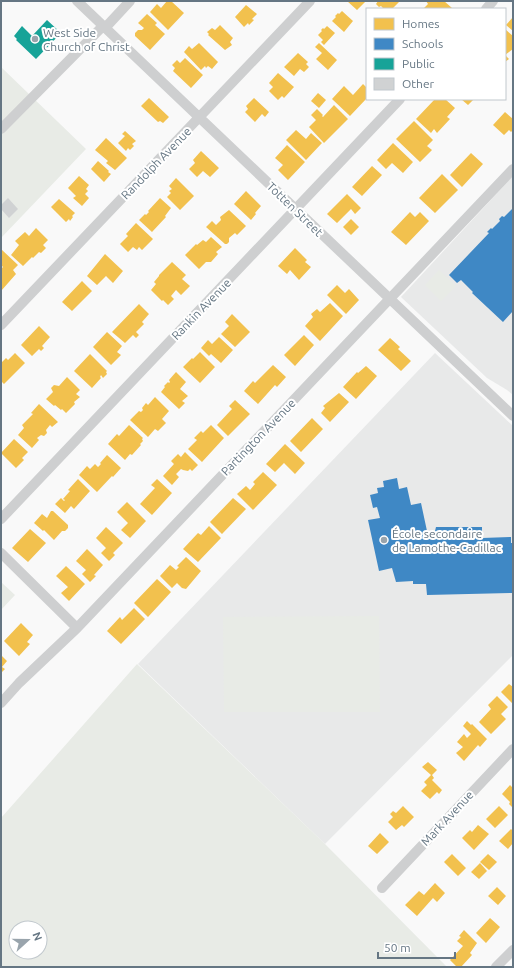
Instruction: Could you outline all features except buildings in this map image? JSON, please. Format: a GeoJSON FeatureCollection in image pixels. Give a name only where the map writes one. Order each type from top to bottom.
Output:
{"type":"FeatureCollection","features":[{"type":"Feature","properties":{"kind":"street","name":"Totten Street"},"geometry":{"type":"LineString","coordinates":[[77,1],[513,416]]}},
{"type":"Feature","properties":{"kind":"street"},"geometry":{"type":"LineString","coordinates":[[1,129],[130,1]]}},
{"type":"Feature","properties":{"kind":"street","name":"Randolph Avenue"},"geometry":{"type":"LineString","coordinates":[[1,325],[310,1]]}},
{"type":"Feature","properties":{"kind":"street","name":"Rankin Avenue"},"geometry":{"type":"LineString","coordinates":[[1,519],[399,100]]}},
{"type":"Feature","properties":{"kind":"street","name":"Partington Avenue"},"geometry":{"type":"LineString","coordinates":[[1,703],[19,683],[77,628],[513,170]]}},
{"type":"Feature","properties":{"kind":"street"},"geometry":{"type":"LineString","coordinates":[[1,553],[77,628]]}},
{"type":"Feature","properties":{"kind":"street","name":"Mark Avenue"},"geometry":{"type":"LineString","coordinates":[[382,888],[513,749]]}},
{"type":"Feature","properties":{"kind":"street"},"geometry":{"type":"LineString","coordinates":[[496,967],[513,950]]}},
{"type":"Feature","properties":{"kind":"shaded area"},"geometry":{"type":"Polygon","coordinates":[[[1,67],[86,149],[1,238],[1,67]]]}},
{"type":"Feature","properties":{"kind":"shaded area"},"geometry":{"type":"Polygon","coordinates":[[[513,176],[513,395],[487,378],[401,297],[513,176]]]}},
{"type":"Feature","properties":{"kind":"shaded area"},"geometry":{"type":"Polygon","coordinates":[[[439,270],[456,286],[441,301],[425,285],[439,270]]]}},
{"type":"Feature","properties":{"kind":"shaded area","name":"École secondaire de Lamothe-Cadillac"},"geometry":{"type":"Polygon","coordinates":[[[435,353],[513,426],[513,655],[325,844],[138,664],[435,353]]]}},
{"type":"Feature","properties":{"kind":"shaded area"},"geometry":{"type":"Polygon","coordinates":[[[1,582],[15,595],[1,610],[1,582]]]}},
{"type":"Feature","properties":{"kind":"shaded area"},"geometry":{"type":"Polygon","coordinates":[[[379,616],[380,712],[224,712],[223,617],[379,616]]]}},
{"type":"Feature","properties":{"kind":"shaded area"},"geometry":{"type":"Polygon","coordinates":[[[137,664],[325,844],[447,967],[1,967],[1,818],[137,664]]]}},
{"type":"Feature","properties":{"kind":"place","name":"West Side Church of Christ"},"geometry":{"type":"Point","coordinates":[35,39]}},
{"type":"Feature","properties":{"kind":"place","name":"École secondaire de Lamothe-Cadillac"},"geometry":{"type":"Point","coordinates":[384,540]}}]}
